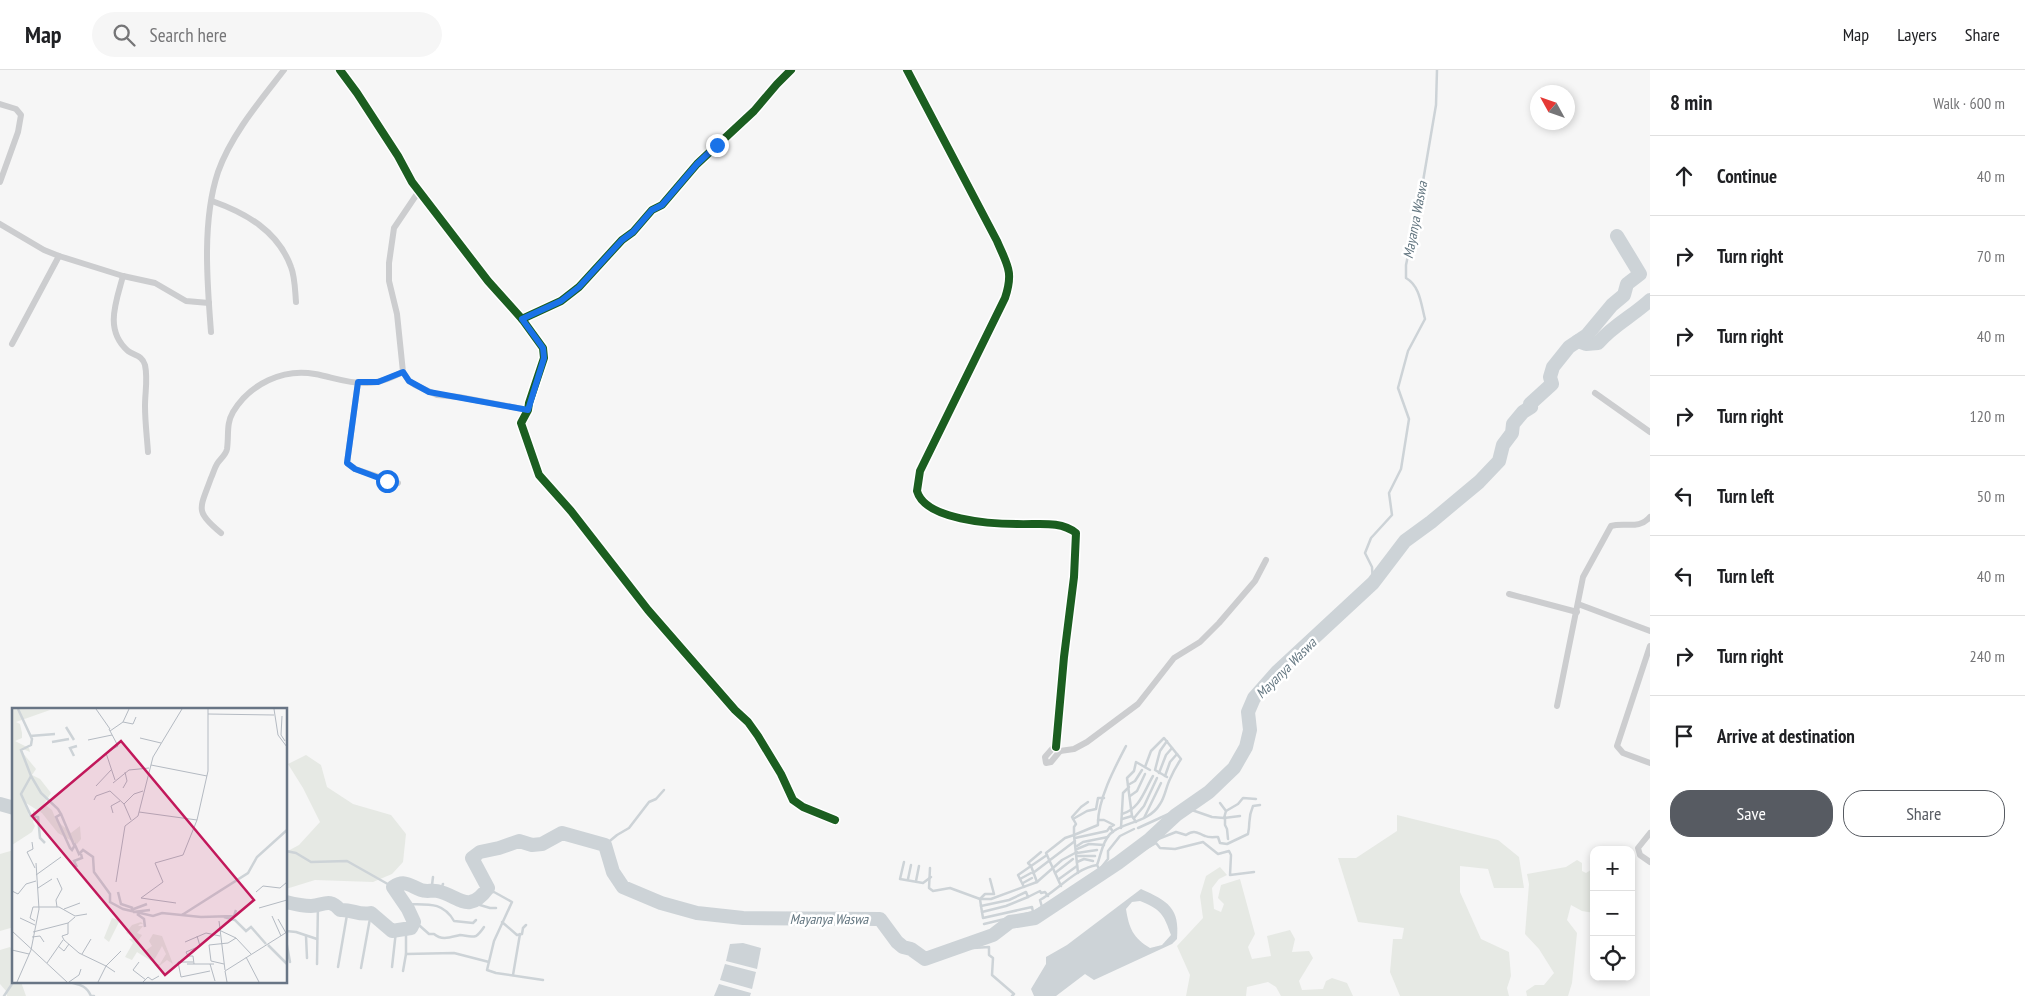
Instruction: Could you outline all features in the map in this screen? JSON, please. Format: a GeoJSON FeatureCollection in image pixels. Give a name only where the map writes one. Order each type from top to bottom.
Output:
{"type":"FeatureCollection","features":[{"type":"Feature","properties":{"kind":"street"},"geometry":{"type":"LineString","coordinates":[[211,332],[208,246],[212,201],[218,172],[226,154],[258,104],[284,70]]}},
{"type":"Feature","properties":{"kind":"street"},"geometry":{"type":"LineString","coordinates":[[340,70],[398,156],[412,182],[488,281],[522,319],[543,348],[544,358],[528,410],[522,423],[539,475],[577,518],[648,610],[748,722],[781,774],[793,800],[835,820]]}},
{"type":"Feature","properties":{"kind":"street"},"geometry":{"type":"LineString","coordinates":[[522,319],[561,301],[579,287],[622,240],[633,232],[652,210],[662,205],[697,164],[754,111],[792,70]]}},
{"type":"Feature","properties":{"kind":"street"},"geometry":{"type":"LineString","coordinates":[[907,70],[997,241],[1007,262],[1011,277],[1005,298],[926,457],[918,479],[917,490],[926,505],[942,513],[999,523],[1056,524],[1070,528],[1076,533],[1074,577],[1063,666],[1058,749],[1074,749],[1087,742],[1138,704],[1174,658],[1200,642],[1219,623],[1255,580],[1266,560]]}},
{"type":"Feature","properties":{"kind":"street"},"geometry":{"type":"LineString","coordinates":[[0,104],[16,109],[21,115],[18,132],[0,182]]}},
{"type":"Feature","properties":{"kind":"street"},"geometry":{"type":"LineString","coordinates":[[419,191],[394,228],[389,264],[390,281],[398,314],[403,372],[409,381],[429,392],[528,410]]}},
{"type":"Feature","properties":{"kind":"street"},"geometry":{"type":"LineString","coordinates":[[212,201],[254,221],[272,236],[285,253],[292,268],[296,302]]}},
{"type":"Feature","properties":{"kind":"street"},"geometry":{"type":"LineString","coordinates":[[0,224],[44,250],[59,256],[123,276],[155,283],[186,301],[209,303]]}},
{"type":"Feature","properties":{"kind":"street"},"geometry":{"type":"LineString","coordinates":[[12,344],[59,256]]}},
{"type":"Feature","properties":{"kind":"street"},"geometry":{"type":"LineString","coordinates":[[123,276],[114,309],[113,321],[115,332],[120,342],[131,353],[140,356],[144,362],[147,379],[145,405],[148,452]]}},
{"type":"Feature","properties":{"kind":"street"},"geometry":{"type":"LineString","coordinates":[[222,533],[208,523],[202,515],[202,503],[216,465],[227,450],[228,425],[232,413],[249,392],[269,380],[292,374],[313,373],[358,382],[378,382],[403,372]]}},
{"type":"Feature","properties":{"kind":"street"},"geometry":{"type":"LineString","coordinates":[[358,382],[347,463],[355,469],[398,483]]}},
{"type":"Feature","properties":{"kind":"street"},"geometry":{"type":"LineString","coordinates":[[1595,393],[1650,432]]}},
{"type":"Feature","properties":{"kind":"street"},"geometry":{"type":"LineString","coordinates":[[1557,706],[1583,577],[1611,526],[1638,525],[1646,522],[1650,517]]}},
{"type":"Feature","properties":{"kind":"street"},"geometry":{"type":"LineString","coordinates":[[1509,594],[1577,612]]}},
{"type":"Feature","properties":{"kind":"street"},"geometry":{"type":"LineString","coordinates":[[1578,604],[1650,631]]}},
{"type":"Feature","properties":{"kind":"street"},"geometry":{"type":"LineString","coordinates":[[1650,646],[1617,746],[1623,754],[1650,763]]}},
{"type":"Feature","properties":{"kind":"street"},"geometry":{"type":"LineString","coordinates":[[1650,833],[1638,848],[1640,855],[1650,862]]}},
{"type":"Feature","properties":{"kind":"shaded area"},"geometry":{"type":"Polygon","coordinates":[[[306,755],[321,765],[327,787],[353,804],[391,815],[406,834],[403,862],[392,874],[373,882],[315,880],[288,888],[288,851],[299,845],[320,822],[303,788],[288,764],[306,755]]]}},
{"type":"Feature","properties":{"kind":"shaded area"},"geometry":{"type":"Polygon","coordinates":[[[1397,815],[1498,840],[1519,857],[1524,888],[1494,888],[1488,869],[1460,866],[1460,892],[1481,939],[1509,952],[1511,976],[1507,988],[1509,996],[1400,996],[1390,972],[1393,939],[1402,939],[1404,928],[1358,922],[1338,858],[1356,858],[1397,831],[1397,815]]]}},
{"type":"Feature","properties":{"kind":"shaded area"},"geometry":{"type":"Polygon","coordinates":[[[12,851],[12,928],[0,931],[0,854],[12,851]]]}},
{"type":"Feature","properties":{"kind":"shaded area"},"geometry":{"type":"Polygon","coordinates":[[[1577,860],[1582,863],[1582,871],[1586,873],[1590,870],[1590,912],[1582,911],[1571,905],[1567,920],[1577,933],[1572,983],[1568,996],[1527,996],[1526,991],[1535,985],[1544,985],[1554,973],[1539,949],[1525,934],[1529,884],[1527,874],[1566,867],[1577,860]]]}},
{"type":"Feature","properties":{"kind":"shaded area"},"geometry":{"type":"Polygon","coordinates":[[[1220,867],[1227,875],[1219,879],[1212,888],[1214,909],[1221,912],[1224,904],[1218,898],[1221,885],[1240,879],[1255,934],[1248,947],[1252,959],[1271,956],[1267,936],[1290,930],[1295,939],[1292,952],[1309,951],[1313,958],[1299,981],[1302,990],[1323,989],[1326,981],[1332,978],[1347,983],[1353,996],[1281,996],[1276,987],[1268,982],[1247,987],[1246,996],[1186,996],[1190,975],[1177,946],[1203,918],[1200,896],[1206,876],[1220,867]]]}},
{"type":"Feature","properties":{"kind":"shaded area"},"geometry":{"type":"Polygon","coordinates":[[[1141,889],[1165,902],[1174,913],[1176,920],[1177,939],[1172,944],[1094,980],[1085,974],[1056,996],[1034,996],[1031,989],[1046,964],[1046,957],[1067,945],[1141,889]],[[1140,901],[1132,902],[1126,909],[1133,932],[1150,948],[1162,945],[1171,935],[1166,922],[1157,910],[1140,901]]]}},
{"type":"Feature","properties":{"kind":"shaded area"},"geometry":{"type":"Polygon","coordinates":[[[743,943],[761,948],[757,969],[726,961],[730,944],[743,943]]]}},
{"type":"Feature","properties":{"kind":"shaded area"},"geometry":{"type":"Polygon","coordinates":[[[10,947],[12,950],[12,984],[22,984],[26,996],[7,996],[7,992],[0,984],[0,950],[10,947]]]}},
{"type":"Feature","properties":{"kind":"shaded area"},"geometry":{"type":"Polygon","coordinates":[[[725,964],[756,972],[752,989],[720,980],[725,964]]]}},
{"type":"Feature","properties":{"kind":"shaded area"},"geometry":{"type":"Polygon","coordinates":[[[719,984],[751,993],[750,996],[714,996],[719,984]]]}},
{"type":"Feature","properties":{"kind":"waterway","name":"Mayanya Waswa"},"geometry":{"type":"LineString","coordinates":[[1373,583],[1372,567],[1365,553],[1371,538],[1392,515],[1389,493],[1401,469],[1409,419],[1398,388],[1408,351],[1425,319],[1417,291],[1411,281],[1406,278],[1406,265],[1436,105],[1437,70]]}},
{"type":"Feature","properties":{"kind":"waterway","name":"Mayanya Waswa"},"geometry":{"type":"LineString","coordinates":[[288,902],[311,906],[329,903],[340,910],[363,914],[371,913],[392,931],[411,928],[414,922],[408,909],[393,887],[404,883],[423,891],[435,891],[464,901],[475,901],[488,888],[472,858],[480,852],[519,841],[532,845],[542,844],[562,833],[605,845],[613,872],[623,887],[661,903],[697,913],[743,918],[880,919],[897,942],[925,959],[993,935],[1010,922],[1035,918],[1118,863],[1150,839],[1176,815],[1209,792],[1234,768],[1246,747],[1250,730],[1248,712],[1254,698],[1277,672],[1373,583],[1405,541],[1479,482],[1499,461],[1503,445],[1512,433],[1513,424],[1523,412],[1531,407],[1530,404],[1552,384],[1550,377],[1553,367],[1569,347],[1587,335],[1612,305],[1624,295],[1627,284],[1640,274],[1617,236]]}},
{"type":"Feature","properties":{"kind":"waterway","name":"Mayanya Waswa"},"geometry":{"type":"LineString","coordinates":[[1578,341],[1586,344],[1598,343],[1610,331],[1650,300]]}},
{"type":"Feature","properties":{"kind":"waterway"},"geometry":{"type":"LineString","coordinates":[[1102,874],[1097,865],[1107,837],[1115,830],[1142,819],[1155,810],[1162,801],[1171,776],[1181,759],[1164,738],[1151,751],[1145,767]]}},
{"type":"Feature","properties":{"kind":"waterway"},"geometry":{"type":"LineString","coordinates":[[1167,741],[1160,751],[1155,770],[1167,777]]}},
{"type":"Feature","properties":{"kind":"waterway"},"geometry":{"type":"LineString","coordinates":[[1078,873],[1074,835],[1098,825],[1100,805],[1112,774],[1126,746]]}},
{"type":"Feature","properties":{"kind":"waterway"},"geometry":{"type":"LineString","coordinates":[[1159,773],[1166,755],[1172,748]]}},
{"type":"Feature","properties":{"kind":"waterway"},"geometry":{"type":"LineString","coordinates":[[1165,776],[1170,762],[1177,754]]}},
{"type":"Feature","properties":{"kind":"waterway"},"geometry":{"type":"LineString","coordinates":[[1136,822],[1132,816],[1127,778],[1134,771],[1136,762],[1150,770]]}},
{"type":"Feature","properties":{"kind":"waterway"},"geometry":{"type":"LineString","coordinates":[[1128,785],[1135,781],[1142,770]]}},
{"type":"Feature","properties":{"kind":"waterway"},"geometry":{"type":"LineString","coordinates":[[1130,796],[1137,791],[1145,774]]}},
{"type":"Feature","properties":{"kind":"waterway"},"geometry":{"type":"LineString","coordinates":[[1122,814],[1128,812],[1137,804],[1153,776]]}},
{"type":"Feature","properties":{"kind":"waterway"},"geometry":{"type":"LineString","coordinates":[[1134,818],[1144,806],[1157,778]]}},
{"type":"Feature","properties":{"kind":"waterway"},"geometry":{"type":"LineString","coordinates":[[1144,818],[1161,783]]}},
{"type":"Feature","properties":{"kind":"waterway"},"geometry":{"type":"LineString","coordinates":[[1121,828],[1123,793],[1129,787]]}},
{"type":"Feature","properties":{"kind":"waterway"},"geometry":{"type":"LineString","coordinates":[[605,845],[629,828],[649,802],[656,799],[664,790]]}},
{"type":"Feature","properties":{"kind":"waterway"},"geometry":{"type":"LineString","coordinates":[[1073,819],[1087,811],[1096,809],[1098,798],[1104,798]]}},
{"type":"Feature","properties":{"kind":"waterway"},"geometry":{"type":"LineString","coordinates":[[1226,811],[1238,804],[1243,798],[1256,799]]}},
{"type":"Feature","properties":{"kind":"waterway"},"geometry":{"type":"LineString","coordinates":[[1061,886],[1046,853],[1065,838],[1074,835],[1076,824],[1072,817],[1088,802]]}},
{"type":"Feature","properties":{"kind":"waterway"},"geometry":{"type":"LineString","coordinates":[[1186,808],[1212,817],[1224,818],[1226,811],[1220,803]]}},
{"type":"Feature","properties":{"kind":"waterway","name":"Mayanya Waswa"},"geometry":{"type":"LineString","coordinates":[[0,804],[12,807]]}},
{"type":"Feature","properties":{"kind":"waterway"},"geometry":{"type":"LineString","coordinates":[[1150,839],[1153,841],[1176,832],[1186,835],[1194,832],[1208,837],[1218,837],[1220,843],[1227,844],[1248,834],[1250,814],[1253,806],[1260,805]]}},
{"type":"Feature","properties":{"kind":"waterway"},"geometry":{"type":"LineString","coordinates":[[1138,828],[1173,812],[1176,815]]}},
{"type":"Feature","properties":{"kind":"waterway"},"geometry":{"type":"LineString","coordinates":[[1122,819],[1132,816]]}},
{"type":"Feature","properties":{"kind":"waterway"},"geometry":{"type":"LineString","coordinates":[[1224,818],[1240,816]]}},
{"type":"Feature","properties":{"kind":"waterway"},"geometry":{"type":"LineString","coordinates":[[1225,817],[1228,839]]}},
{"type":"Feature","properties":{"kind":"waterway"},"geometry":{"type":"LineString","coordinates":[[1098,820],[1104,820],[1114,825],[1110,827],[1113,832]]}},
{"type":"Feature","properties":{"kind":"waterway"},"geometry":{"type":"LineString","coordinates":[[1075,838],[1107,831],[1110,827]]}},
{"type":"Feature","properties":{"kind":"waterway"},"geometry":{"type":"LineString","coordinates":[[1100,869],[1108,859],[1108,851],[1120,836],[1134,829]]}},
{"type":"Feature","properties":{"kind":"waterway"},"geometry":{"type":"LineString","coordinates":[[1077,846],[1083,842],[1108,837]]}},
{"type":"Feature","properties":{"kind":"waterway"},"geometry":{"type":"LineString","coordinates":[[1033,873],[1075,841]]}},
{"type":"Feature","properties":{"kind":"waterway"},"geometry":{"type":"LineString","coordinates":[[1135,855],[1156,843],[1160,848],[1175,849],[1203,842],[1218,854],[1229,851],[1231,855],[1230,875],[1254,872]]}},
{"type":"Feature","properties":{"kind":"waterway"},"geometry":{"type":"LineString","coordinates":[[1077,849],[1089,844],[1104,845]]}},
{"type":"Feature","properties":{"kind":"waterway"},"geometry":{"type":"LineString","coordinates":[[1077,853],[1097,850]]}},
{"type":"Feature","properties":{"kind":"waterway"},"geometry":{"type":"LineString","coordinates":[[288,851],[296,853],[311,862],[347,861],[393,887]]}},
{"type":"Feature","properties":{"kind":"waterway"},"geometry":{"type":"LineString","coordinates":[[1041,852],[1028,863],[1031,866],[1047,855]]}},
{"type":"Feature","properties":{"kind":"waterway"},"geometry":{"type":"LineString","coordinates":[[930,868],[929,888],[933,891],[950,888],[980,899],[991,899],[1037,882],[1062,860],[1077,852]]}},
{"type":"Feature","properties":{"kind":"waterway"},"geometry":{"type":"LineString","coordinates":[[1077,856],[1095,856]]}},
{"type":"Feature","properties":{"kind":"waterway"},"geometry":{"type":"LineString","coordinates":[[1055,873],[1073,859]]}},
{"type":"Feature","properties":{"kind":"waterway"},"geometry":{"type":"LineString","coordinates":[[1077,862],[1084,859],[1093,861]]}},
{"type":"Feature","properties":{"kind":"waterway"},"geometry":{"type":"LineString","coordinates":[[904,862],[900,879],[923,883],[931,877]]}},
{"type":"Feature","properties":{"kind":"waterway"},"geometry":{"type":"LineString","coordinates":[[908,879],[911,865]]}},
{"type":"Feature","properties":{"kind":"waterway"},"geometry":{"type":"LineString","coordinates":[[982,912],[983,918],[1032,907],[1033,912],[1042,907],[1040,900],[1067,880],[1082,870],[1097,865]]}},
{"type":"Feature","properties":{"kind":"waterway"},"geometry":{"type":"LineString","coordinates":[[916,881],[919,866]]}},
{"type":"Feature","properties":{"kind":"waterway"},"geometry":{"type":"LineString","coordinates":[[1024,887],[1018,875],[1031,866],[1037,882]]}},
{"type":"Feature","properties":{"kind":"waterway"},"geometry":{"type":"LineString","coordinates":[[1059,879],[1077,866]]}},
{"type":"Feature","properties":{"kind":"waterway"},"geometry":{"type":"LineString","coordinates":[[1020,879],[1031,873]]}},
{"type":"Feature","properties":{"kind":"waterway"},"geometry":{"type":"LineString","coordinates":[[426,891],[432,885],[433,877]]}},
{"type":"Feature","properties":{"kind":"waterway"},"geometry":{"type":"LineString","coordinates":[[1023,883],[1032,878]]}},
{"type":"Feature","properties":{"kind":"waterway"},"geometry":{"type":"LineString","coordinates":[[990,879],[994,894],[985,894],[980,899],[981,906],[1009,900],[1026,892],[1028,897],[1040,891],[1041,893],[1045,892],[1048,896]]}},
{"type":"Feature","properties":{"kind":"waterway"},"geometry":{"type":"LineString","coordinates":[[440,892],[443,884]]}},
{"type":"Feature","properties":{"kind":"waterway"},"geometry":{"type":"LineString","coordinates":[[486,892],[494,892],[512,902],[494,941],[487,970],[543,980]]}},
{"type":"Feature","properties":{"kind":"waterway"},"geometry":{"type":"LineString","coordinates":[[981,906],[982,912],[1006,906],[1028,897]]}},
{"type":"Feature","properties":{"kind":"waterway"},"geometry":{"type":"LineString","coordinates":[[470,902],[496,908]]}},
{"type":"Feature","properties":{"kind":"waterway"},"geometry":{"type":"LineString","coordinates":[[317,964],[318,903]]}},
{"type":"Feature","properties":{"kind":"waterway"},"geometry":{"type":"LineString","coordinates":[[404,904],[426,904],[438,907],[449,914],[454,921],[473,923],[476,920]]}},
{"type":"Feature","properties":{"kind":"waterway"},"geometry":{"type":"LineString","coordinates":[[338,967],[348,909]]}},
{"type":"Feature","properties":{"kind":"waterway"},"geometry":{"type":"LineString","coordinates":[[984,924],[1033,912]]}},
{"type":"Feature","properties":{"kind":"waterway"},"geometry":{"type":"LineString","coordinates":[[361,968],[371,913]]}},
{"type":"Feature","properties":{"kind":"waterway"},"geometry":{"type":"LineString","coordinates":[[502,922],[517,935],[522,934],[523,928],[526,925]]}},
{"type":"Feature","properties":{"kind":"waterway"},"geometry":{"type":"LineString","coordinates":[[413,925],[420,926],[429,934],[443,938],[460,935],[476,936],[484,927]]}},
{"type":"Feature","properties":{"kind":"waterway"},"geometry":{"type":"LineString","coordinates":[[406,929],[406,954],[454,953],[489,962]]}},
{"type":"Feature","properties":{"kind":"waterway"},"geometry":{"type":"LineString","coordinates":[[288,931],[317,939]]}},
{"type":"Feature","properties":{"kind":"waterway"},"geometry":{"type":"LineString","coordinates":[[392,967],[396,931]]}},
{"type":"Feature","properties":{"kind":"waterway"},"geometry":{"type":"LineString","coordinates":[[513,975],[520,934]]}},
{"type":"Feature","properties":{"kind":"waterway"},"geometry":{"type":"LineString","coordinates":[[306,936],[307,958]]}},
{"type":"Feature","properties":{"kind":"waterway"},"geometry":{"type":"LineString","coordinates":[[969,945],[973,948],[989,947],[989,955],[993,958],[992,975],[1014,994],[1012,996]]}},
{"type":"Feature","properties":{"kind":"waterway"},"geometry":{"type":"LineString","coordinates":[[288,951],[290,962]]}},
{"type":"Feature","properties":{"kind":"waterway"},"geometry":{"type":"LineString","coordinates":[[403,971],[406,954]]}},
{"type":"Feature","properties":{"kind":"waterway"},"geometry":{"type":"LineString","coordinates":[[4,996],[12,984]]}},
{"type":"Feature","properties":{"kind":"waterway"},"geometry":{"type":"LineString","coordinates":[[76,984],[82,986],[91,996],[94,996]]}},
{"type":"Feature","properties":{"kind":"cycle path"},"geometry":{"type":"LineString","coordinates":[[340,70],[398,156],[412,182],[488,281],[522,319],[543,348],[544,358],[528,410],[521,423],[539,475],[571,511],[648,610],[735,710],[748,722],[781,774],[793,800],[803,807],[835,820]]}},
{"type":"Feature","properties":{"kind":"cycle path"},"geometry":{"type":"LineString","coordinates":[[522,319],[561,301],[579,287],[652,210],[662,205],[697,164],[754,111],[791,70]]}},
{"type":"Feature","properties":{"kind":"cycle path"},"geometry":{"type":"LineString","coordinates":[[907,70],[997,241],[1009,274],[1005,298],[920,471],[917,491],[923,501],[932,508],[961,518],[992,523],[1056,525],[1063,526],[1076,533],[1074,577],[1064,657],[1056,747]]}},
{"type":"Feature","properties":{"kind":"route"},"geometry":{"type":"LineString","coordinates":[[387,481],[355,469],[346,461],[358,382],[378,382],[403,372],[415,386],[437,395],[528,410],[544,358],[543,348],[522,319],[561,301],[579,287],[652,210],[662,205],[670,193],[685,180],[697,164],[717,145]]}}]}
